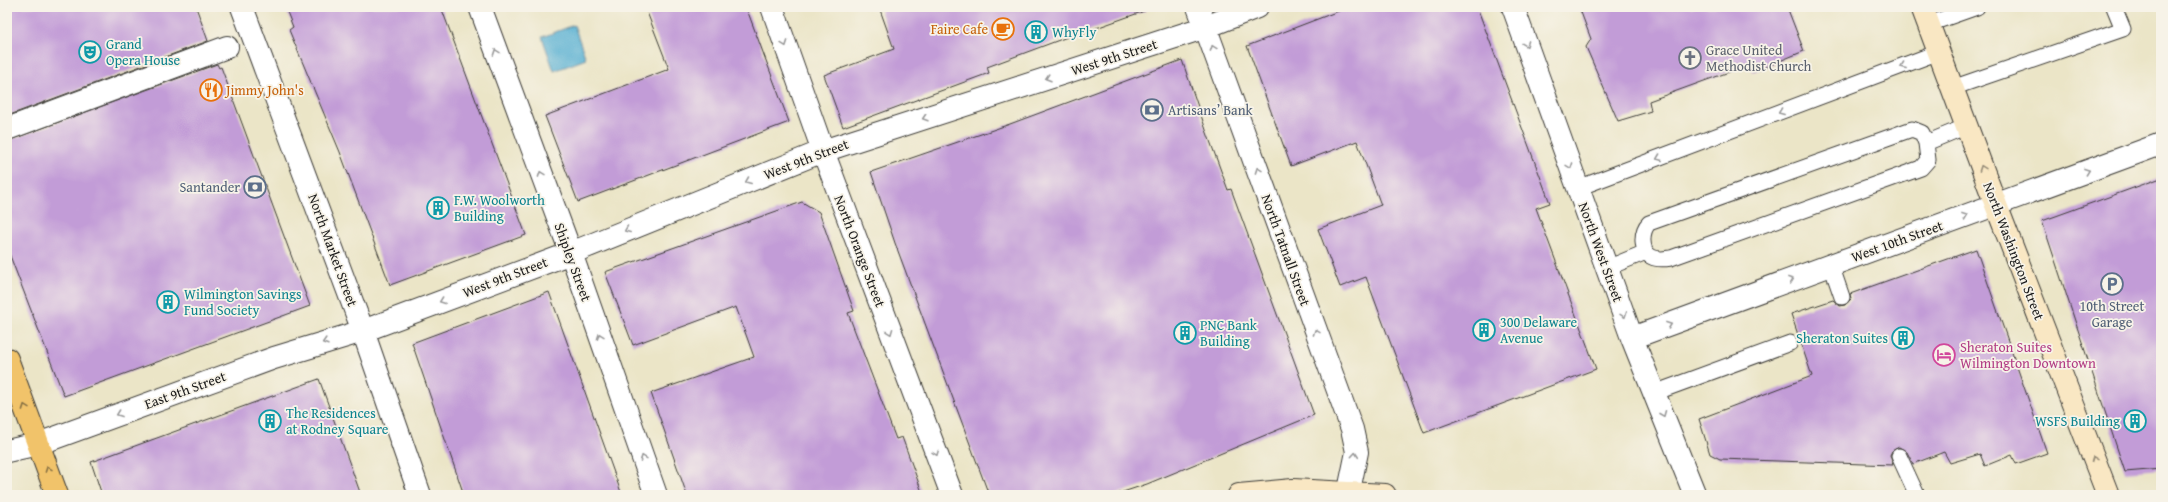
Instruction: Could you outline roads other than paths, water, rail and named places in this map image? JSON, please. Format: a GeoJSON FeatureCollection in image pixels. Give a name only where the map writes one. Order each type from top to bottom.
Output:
{"type":"FeatureCollection","features":[{"type":"Feature","properties":{"kind":"main road","name":"North Washington Street"},"geometry":{"type":"LineString","coordinates":[[1925,16],[2108,495]]}},
{"type":"Feature","properties":{"kind":"main road"},"geometry":{"type":"LineString","coordinates":[[7,359],[57,495]]}},
{"type":"Feature","properties":{"kind":"main road"},"geometry":{"type":"LineString","coordinates":[[1238,495],[1293,490],[1385,495]]}},
{"type":"Feature","properties":{"kind":"street","name":"North Market Street"},"geometry":{"type":"LineString","coordinates":[[242,7],[363,331],[420,495]]}},
{"type":"Feature","properties":{"kind":"street","name":"Shipley Street"},"geometry":{"type":"LineString","coordinates":[[480,7],[571,253],[656,495]]}},
{"type":"Feature","properties":{"kind":"street","name":"North Orange Street"},"geometry":{"type":"LineString","coordinates":[[772,7],[823,151],[952,495]]}},
{"type":"Feature","properties":{"kind":"street","name":"North Tatnall Street"},"geometry":{"type":"LineString","coordinates":[[1198,7],[1352,429],[1357,452],[1348,494]]}},
{"type":"Feature","properties":{"kind":"street","name":"West 9th Street"},"geometry":{"type":"LineString","coordinates":[[363,331],[571,253],[823,151],[1206,27],[1258,7]]}},
{"type":"Feature","properties":{"kind":"street","name":"North West Street"},"geometry":{"type":"LineString","coordinates":[[1513,7],[1632,338],[1695,495]]}},
{"type":"Feature","properties":{"kind":"street"},"geometry":{"type":"LineString","coordinates":[[7,129],[227,47]]}},
{"type":"Feature","properties":{"kind":"street","name":"West 10th Street"},"geometry":{"type":"LineString","coordinates":[[1632,338],[2161,144]]}},
{"type":"Feature","properties":{"kind":"street","name":"East 9th Street"},"geometry":{"type":"LineString","coordinates":[[7,451],[38,444],[274,358],[363,331]]}},
{"type":"Feature","properties":{"kind":"lane"},"geometry":{"type":"LineString","coordinates":[[1925,16],[1977,7]]}},
{"type":"Feature","properties":{"kind":"lane"},"geometry":{"type":"LineString","coordinates":[[1952,88],[2123,29],[2114,7]]}},
{"type":"Feature","properties":{"kind":"lane"},"geometry":{"type":"LineString","coordinates":[[1578,188],[1939,52]]}},
{"type":"Feature","properties":{"kind":"lane"},"geometry":{"type":"LineString","coordinates":[[1926,143],[1966,126]]}},
{"type":"Feature","properties":{"kind":"lane"},"geometry":{"type":"LineString","coordinates":[[1907,130],[1916,130],[1922,133],[1926,143],[1928,160],[1921,168],[1671,258],[1657,259],[1650,257],[1646,252],[1642,239],[1644,228],[1649,223],[1907,130]]}},
{"type":"Feature","properties":{"kind":"lane"},"geometry":{"type":"LineString","coordinates":[[1607,268],[1646,252]]}},
{"type":"Feature","properties":{"kind":"lane"},"geometry":{"type":"LineString","coordinates":[[1831,266],[1842,297]]}},
{"type":"Feature","properties":{"kind":"lane"},"geometry":{"type":"LineString","coordinates":[[1654,393],[1790,343]]}},
{"type":"Feature","properties":{"kind":"lane"},"geometry":{"type":"LineString","coordinates":[[1899,456],[1917,495]]}},
{"type":"Feature","properties":{"kind":"water"},"geometry":{"type":"Polygon","coordinates":[[[574,25],[586,59],[554,71],[542,37],[574,25]]]}},
{"type":"Feature","properties":{"kind":"place","name":"Faire Cafe"},"geometry":{"type":"Point","coordinates":[1003,29]}},
{"type":"Feature","properties":{"kind":"place","name":"WhyFly"},"geometry":{"type":"Point","coordinates":[1036,32]}},
{"type":"Feature","properties":{"kind":"place","name":"Grand Opera House"},"geometry":{"type":"Point","coordinates":[90,52]}},
{"type":"Feature","properties":{"kind":"place","name":"Grace United Methodist Church"},"geometry":{"type":"Point","coordinates":[1690,58]}},
{"type":"Feature","properties":{"kind":"place","name":"Jimmy John's"},"geometry":{"type":"Point","coordinates":[211,90]}},
{"type":"Feature","properties":{"kind":"place","name":"Artisans’ Bank"},"geometry":{"type":"Point","coordinates":[1152,110]}},
{"type":"Feature","properties":{"kind":"place","name":"Santander"},"geometry":{"type":"Point","coordinates":[255,187]}},
{"type":"Feature","properties":{"kind":"place","name":"F.W. Woolworth Building"},"geometry":{"type":"Point","coordinates":[438,208]}},
{"type":"Feature","properties":{"kind":"place","name":"10th Street Garage"},"geometry":{"type":"Point","coordinates":[2112,284]}},
{"type":"Feature","properties":{"kind":"place","name":"Wilmington Savings Fund Society"},"geometry":{"type":"Point","coordinates":[168,302]}},
{"type":"Feature","properties":{"kind":"place","name":"300 Delaware Avenue"},"geometry":{"type":"Point","coordinates":[1484,330]}},
{"type":"Feature","properties":{"kind":"place","name":"PNC Bank Building"},"geometry":{"type":"Point","coordinates":[1185,333]}},
{"type":"Feature","properties":{"kind":"place","name":"Sheraton Suites"},"geometry":{"type":"Point","coordinates":[1903,338]}},
{"type":"Feature","properties":{"kind":"place","name":"Sheraton Suites Wilmington Downtown"},"geometry":{"type":"Point","coordinates":[1944,355]}},
{"type":"Feature","properties":{"kind":"place","name":"The Residences at Rodney Square"},"geometry":{"type":"Point","coordinates":[270,421]}},
{"type":"Feature","properties":{"kind":"place","name":"WSFS Building"},"geometry":{"type":"Point","coordinates":[2135,421]}}]}
